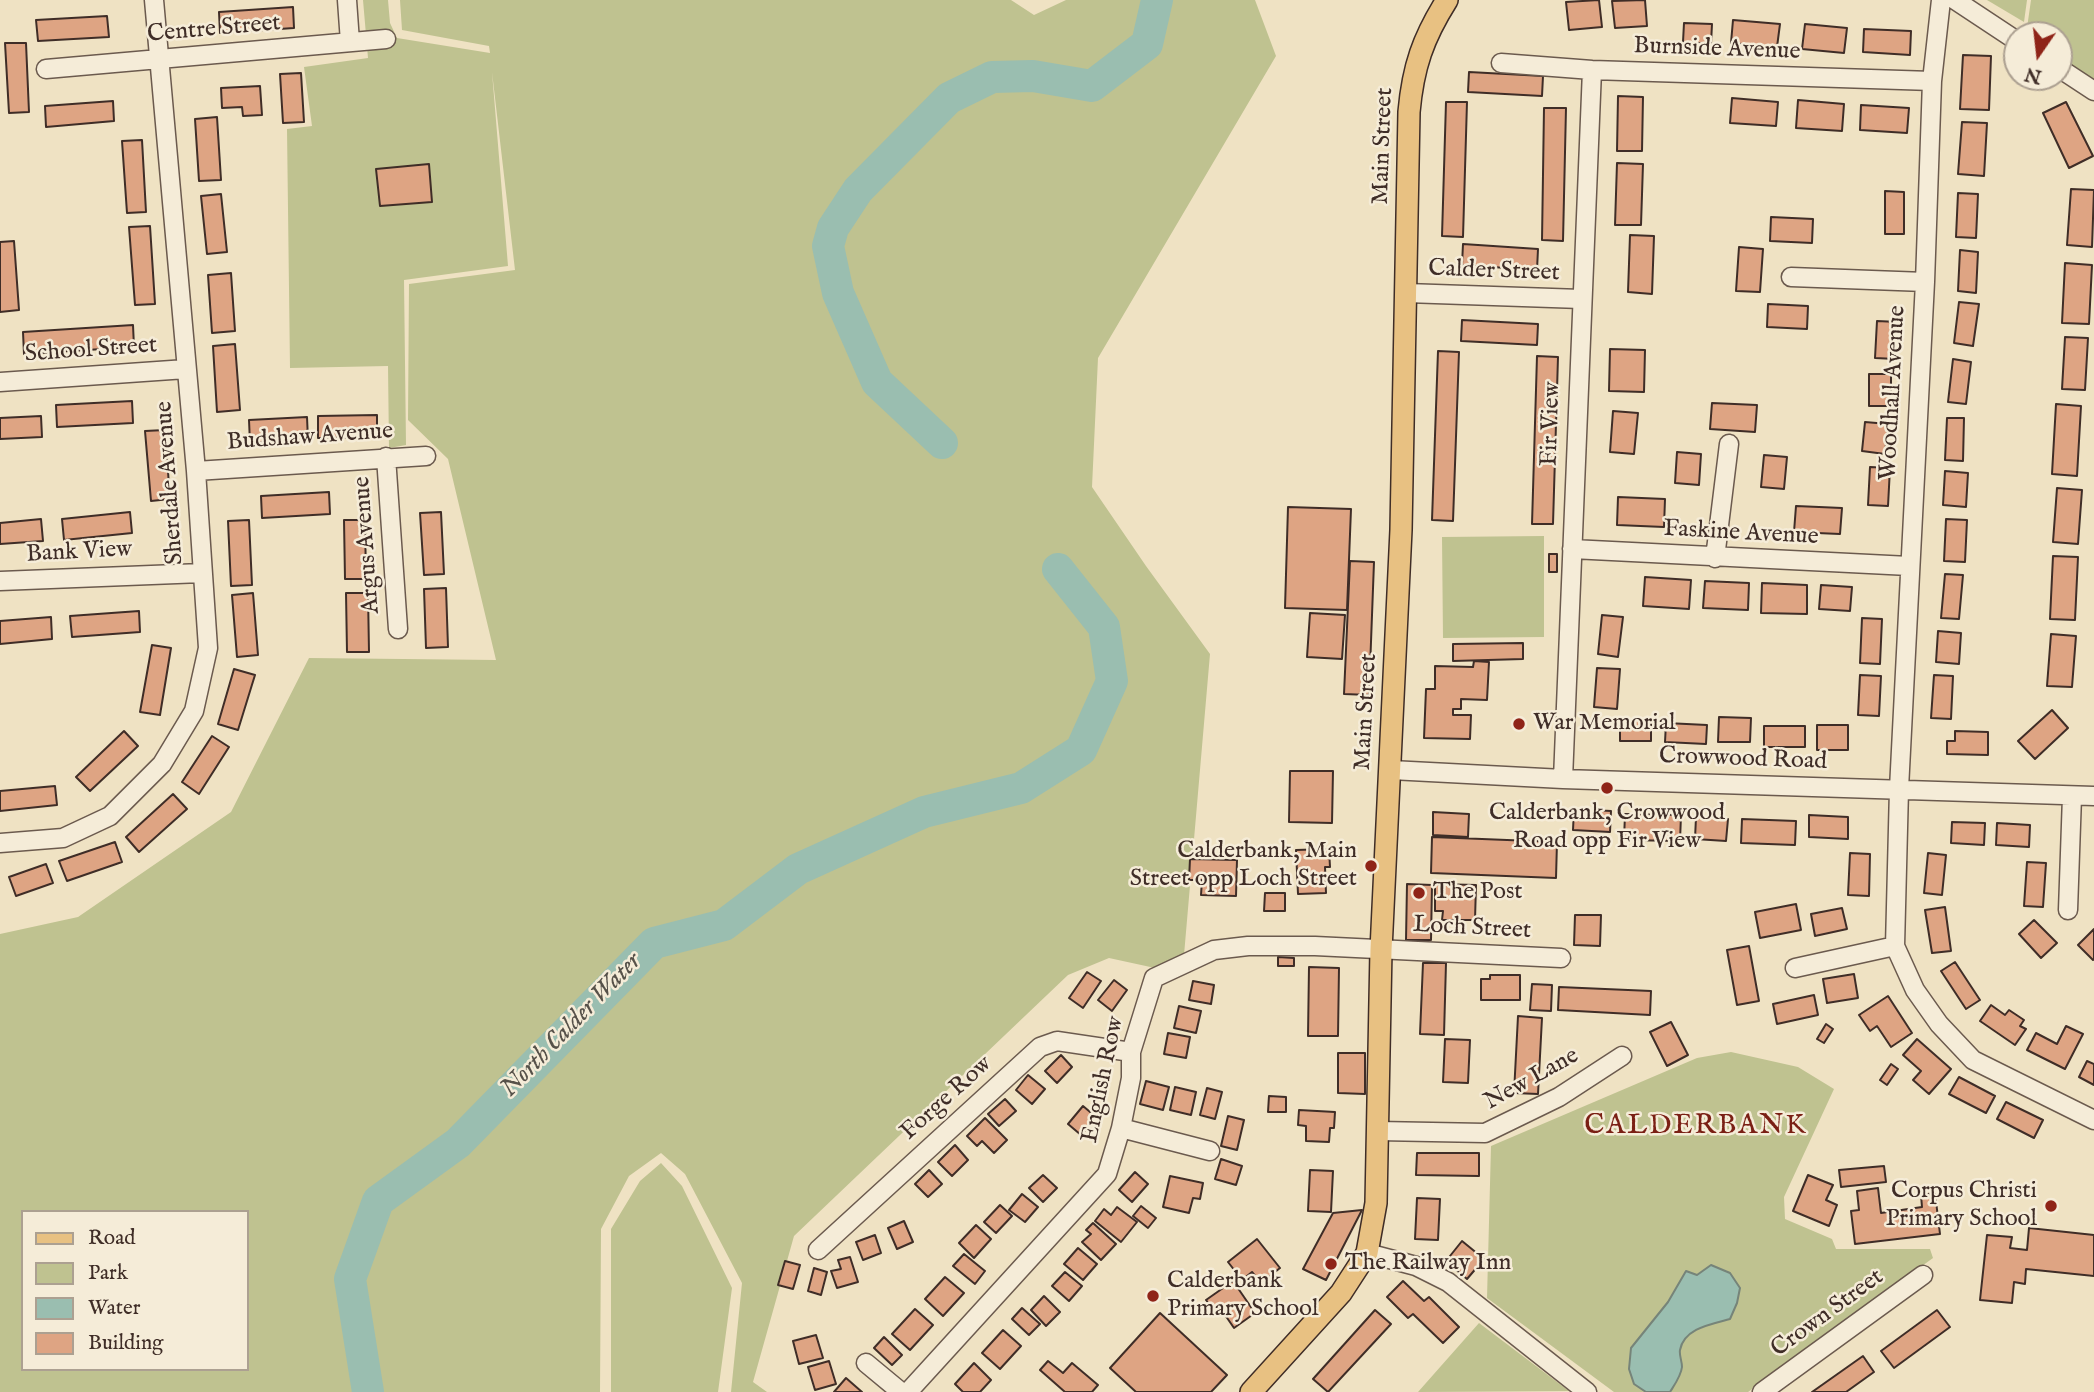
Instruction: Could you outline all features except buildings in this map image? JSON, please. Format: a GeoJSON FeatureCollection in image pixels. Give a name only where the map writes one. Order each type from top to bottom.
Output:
{"type":"FeatureCollection","features":[{"type":"Feature","properties":{"kind":"main road","name":"Main Street"},"geometry":{"type":"LineString","coordinates":[[1251,1392],[1341,1293],[1367,1253],[1376,1203],[1381,950],[1401,530],[1409,112],[1412,79],[1420,49],[1447,0]]}},
{"type":"Feature","properties":{"kind":"street","name":"Sherdale Avenue"},"geometry":{"type":"LineString","coordinates":[[0,843],[63,838],[110,816],[162,764],[194,711],[208,648],[196,471],[154,0]]}},
{"type":"Feature","properties":{"kind":"street"},"geometry":{"type":"LineString","coordinates":[[347,0],[350,42]]}},
{"type":"Feature","properties":{"kind":"street","name":"Woodhall Avenue"},"geometry":{"type":"LineString","coordinates":[[1895,946],[1899,789],[1925,282],[1932,81],[1941,0]]}},
{"type":"Feature","properties":{"kind":"street"},"geometry":{"type":"LineString","coordinates":[[1955,0],[2003,32]]}},
{"type":"Feature","properties":{"kind":"street","name":"Centre Street"},"geometry":{"type":"LineString","coordinates":[[46,69],[386,39]]}},
{"type":"Feature","properties":{"kind":"street","name":"Burnside Avenue"},"geometry":{"type":"LineString","coordinates":[[1501,63],[1592,70],[1932,81]]}},
{"type":"Feature","properties":{"kind":"street","name":"Fir View"},"geometry":{"type":"LineString","coordinates":[[1563,779],[1592,70]]}},
{"type":"Feature","properties":{"kind":"street"},"geometry":{"type":"LineString","coordinates":[[2073,77],[2094,91]]}},
{"type":"Feature","properties":{"kind":"street"},"geometry":{"type":"LineString","coordinates":[[1791,276],[1925,282]]}},
{"type":"Feature","properties":{"kind":"street","name":"Calder Street"},"geometry":{"type":"LineString","coordinates":[[1406,293],[1581,299]]}},
{"type":"Feature","properties":{"kind":"street","name":"School Street"},"geometry":{"type":"LineString","coordinates":[[0,382],[186,369]]}},
{"type":"Feature","properties":{"kind":"street"},"geometry":{"type":"LineString","coordinates":[[1715,558],[1729,444]]}},
{"type":"Feature","properties":{"kind":"street","name":"Budshaw Avenue"},"geometry":{"type":"LineString","coordinates":[[196,471],[426,456]]}},
{"type":"Feature","properties":{"kind":"street","name":"Argus Avenue"},"geometry":{"type":"LineString","coordinates":[[386,457],[398,629]]}},
{"type":"Feature","properties":{"kind":"street","name":"Faskine Avenue"},"geometry":{"type":"LineString","coordinates":[[1572,550],[1909,566]]}},
{"type":"Feature","properties":{"kind":"street","name":"Bank View"},"geometry":{"type":"LineString","coordinates":[[0,582],[202,573]]}},
{"type":"Feature","properties":{"kind":"street","name":"Crowwood Road"},"geometry":{"type":"LineString","coordinates":[[1391,770],[1563,779],[2094,796]]}},
{"type":"Feature","properties":{"kind":"street"},"geometry":{"type":"LineString","coordinates":[[2068,910],[2072,796]]}},
{"type":"Feature","properties":{"kind":"street","name":"English Row"},"geometry":{"type":"LineString","coordinates":[[908,1392],[1107,1174],[1121,1128],[1131,1078],[1131,1052],[1154,978],[1214,950],[1248,946],[1381,950]]}},
{"type":"Feature","properties":{"kind":"street"},"geometry":{"type":"LineString","coordinates":[[1795,968],[1895,946],[1915,990],[1939,1024],[1973,1059],[2094,1120]]}},
{"type":"Feature","properties":{"kind":"street","name":"Loch Street"},"geometry":{"type":"LineString","coordinates":[[1381,950],[1561,958]]}},
{"type":"Feature","properties":{"kind":"street","name":"Forge Row"},"geometry":{"type":"LineString","coordinates":[[818,1250],[1040,1047],[1057,1041],[1131,1052]]}},
{"type":"Feature","properties":{"kind":"street","name":"New Lane"},"geometry":{"type":"LineString","coordinates":[[1378,1131],[1485,1133],[1559,1097],[1622,1056]]}},
{"type":"Feature","properties":{"kind":"street"},"geometry":{"type":"LineString","coordinates":[[1121,1128],[1210,1151]]}},
{"type":"Feature","properties":{"kind":"street"},"geometry":{"type":"LineString","coordinates":[[1367,1253],[1416,1266],[1448,1282],[1587,1392]]}},
{"type":"Feature","properties":{"kind":"street","name":"Crown Street"},"geometry":{"type":"LineString","coordinates":[[1762,1392],[1923,1275]]}},
{"type":"Feature","properties":{"kind":"street"},"geometry":{"type":"LineString","coordinates":[[866,1363],[901,1392]]}},
{"type":"Feature","properties":{"kind":"green space"},"geometry":{"type":"Polygon","coordinates":[[[363,0],[388,0],[390,23],[397,38],[490,53],[489,46],[402,30],[400,0],[1011,0],[1034,15],[1066,0],[1255,0],[1276,56],[1098,358],[1092,487],[1210,654],[1184,955],[1155,968],[1109,958],[1068,975],[794,1236],[753,1382],[767,1392],[731,1392],[742,1283],[685,1174],[661,1153],[629,1176],[601,1229],[600,1392],[0,1392],[0,934],[78,917],[231,812],[309,658],[496,660],[448,459],[408,420],[409,284],[515,270],[492,72],[508,266],[404,280],[406,445],[389,448],[388,366],[290,368],[287,129],[312,126],[304,67],[368,58],[363,0]]]}},
{"type":"Feature","properties":{"kind":"green space"},"geometry":{"type":"Polygon","coordinates":[[[1987,0],[2027,0],[2022,21],[1987,0]]]}},
{"type":"Feature","properties":{"kind":"green space"},"geometry":{"type":"Polygon","coordinates":[[[2031,0],[2094,0],[2094,82],[2073,68],[2073,21],[2028,21],[2031,0]]]}},
{"type":"Feature","properties":{"kind":"green space"},"geometry":{"type":"Polygon","coordinates":[[[1544,536],[1544,637],[1443,638],[1442,537],[1544,536]]]}},
{"type":"Feature","properties":{"kind":"green space"},"geometry":{"type":"Polygon","coordinates":[[[1731,1052],[1798,1067],[1834,1089],[1784,1197],[1785,1219],[1832,1239],[1836,1249],[1930,1249],[1933,1258],[1748,1392],[1614,1392],[1487,1298],[1491,1146],[1697,1058],[1731,1052]]]}},
{"type":"Feature","properties":{"kind":"green space"},"geometry":{"type":"Polygon","coordinates":[[[661,1163],[682,1186],[732,1288],[718,1392],[611,1392],[611,1229],[640,1181],[661,1163]]]}},
{"type":"Feature","properties":{"kind":"green space"},"geometry":{"type":"Polygon","coordinates":[[[1479,1323],[1569,1391],[1418,1392],[1479,1323]]]}},
{"type":"Feature","properties":{"kind":"water"},"geometry":{"type":"Polygon","coordinates":[[[1711,1265],[1730,1273],[1740,1288],[1730,1319],[1707,1325],[1687,1337],[1680,1350],[1682,1365],[1678,1380],[1670,1392],[1646,1392],[1634,1384],[1629,1369],[1631,1348],[1668,1302],[1686,1271],[1697,1275],[1711,1265]]]}},
{"type":"Feature","properties":{"kind":"waterway","name":"North Calder Water"},"geometry":{"type":"LineString","coordinates":[[942,443],[877,382],[838,293],[828,246],[833,228],[858,190],[949,98],[992,77],[1033,76],[1092,86],[1147,44],[1157,0]]}},
{"type":"Feature","properties":{"kind":"waterway","name":"North Calder Water"},"geometry":{"type":"LineString","coordinates":[[368,1392],[350,1279],[378,1201],[458,1143],[654,943],[724,925],[798,869],[924,812],[1021,788],[1081,750],[1112,681],[1104,627],[1058,569]]}},
{"type":"Feature","properties":{"kind":"place","name":"War Memorial"},"geometry":{"type":"Point","coordinates":[1519,724]}},
{"type":"Feature","properties":{"kind":"place","name":"Calderbank, Crowwood Road opp Fir View"},"geometry":{"type":"Point","coordinates":[1607,788]}},
{"type":"Feature","properties":{"kind":"place","name":"Calderbank, Main Street opp Loch Street"},"geometry":{"type":"Point","coordinates":[1371,866]}},
{"type":"Feature","properties":{"kind":"place","name":"The Post"},"geometry":{"type":"Point","coordinates":[1419,893]}},
{"type":"Feature","properties":{"kind":"place","name":"Corpus Christi Primary School"},"geometry":{"type":"Point","coordinates":[2051,1206]}},
{"type":"Feature","properties":{"kind":"place","name":"The Railway Inn"},"geometry":{"type":"Point","coordinates":[1331,1264]}},
{"type":"Feature","properties":{"kind":"place","name":"Calderbank Primary School"},"geometry":{"type":"Point","coordinates":[1153,1296]}},
{"type":"Feature","properties":{"kind":"district","name":"CALDERBANK"},"geometry":{"type":"Point","coordinates":[1696,1127]}}]}
